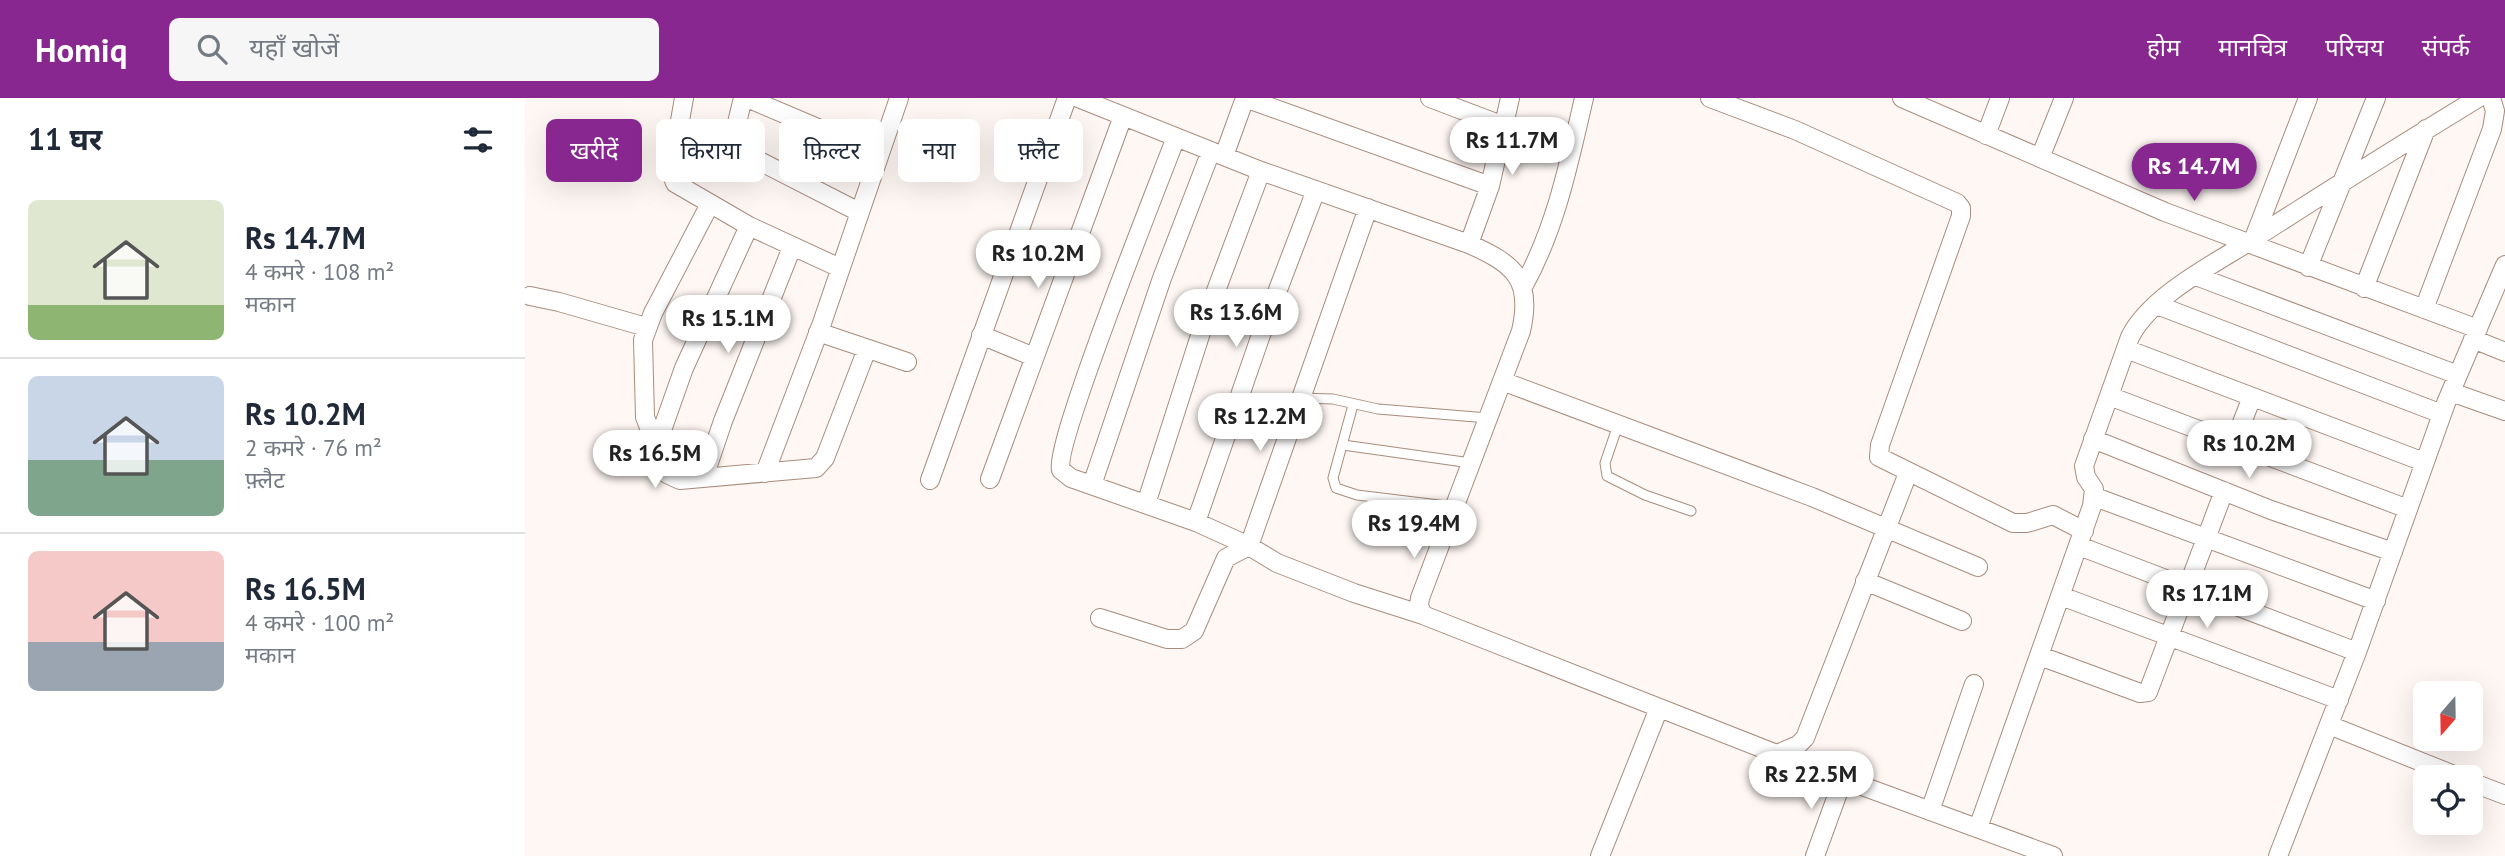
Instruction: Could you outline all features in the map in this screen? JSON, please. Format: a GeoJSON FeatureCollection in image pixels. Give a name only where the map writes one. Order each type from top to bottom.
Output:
{"type":"FeatureCollection","features":[{"type":"Feature","properties":{"kind":"street"},"geometry":{"type":"LineString","coordinates":[[684,98],[672,179],[680,187],[749,226],[839,268]]}},
{"type":"Feature","properties":{"kind":"street"},"geometry":{"type":"LineString","coordinates":[[795,119],[745,98],[733,139],[736,149],[859,212]]}},
{"type":"Feature","properties":{"kind":"street"},"geometry":{"type":"LineString","coordinates":[[884,138],[897,98]]}},
{"type":"Feature","properties":{"kind":"street"},"geometry":{"type":"LineString","coordinates":[[930,480],[1067,98]]}},
{"type":"Feature","properties":{"kind":"street"},"geometry":{"type":"LineString","coordinates":[[1078,98],[1261,171],[1469,244],[1504,262],[1513,269],[1524,285],[1527,307],[1521,331],[1420,598],[1419,606],[1423,615]]}},
{"type":"Feature","properties":{"kind":"street"},"geometry":{"type":"LineString","coordinates":[[1092,485],[1162,278],[1217,153],[1245,98],[1490,186]]}},
{"type":"Feature","properties":{"kind":"street"},"geometry":{"type":"LineString","coordinates":[[1430,98],[1504,126]]}},
{"type":"Feature","properties":{"kind":"street"},"geometry":{"type":"LineString","coordinates":[[1469,244],[1490,186],[1510,98]]}},
{"type":"Feature","properties":{"kind":"street"},"geometry":{"type":"LineString","coordinates":[[1524,285],[1539,258],[1555,213],[1584,98]]}},
{"type":"Feature","properties":{"kind":"street"},"geometry":{"type":"LineString","coordinates":[[1710,98],[1879,167],[1947,197],[1961,208],[1878,452],[1879,457],[2013,523],[2027,523],[2053,515],[2081,538],[2187,587],[2357,652]]}},
{"type":"Feature","properties":{"kind":"street"},"geometry":{"type":"LineString","coordinates":[[1902,98],[1939,105],[1986,135],[2040,158],[2250,241],[2308,267],[2424,309],[2476,334],[2505,352]]}},
{"type":"Feature","properties":{"kind":"street"},"geometry":{"type":"LineString","coordinates":[[1986,135],[2000,98]]}},
{"type":"Feature","properties":{"kind":"street"},"geometry":{"type":"LineString","coordinates":[[2040,158],[2064,98]]}},
{"type":"Feature","properties":{"kind":"street"},"geometry":{"type":"LineString","coordinates":[[2250,241],[2308,98]]}},
{"type":"Feature","properties":{"kind":"street"},"geometry":{"type":"LineString","coordinates":[[2308,267],[2376,98]]}},
{"type":"Feature","properties":{"kind":"street"},"geometry":{"type":"LineString","coordinates":[[1978,828],[2095,497],[2095,489],[2084,470],[2126,349],[2139,322],[2196,276],[2343,180],[2478,98]]}},
{"type":"Feature","properties":{"kind":"street"},"geometry":{"type":"LineString","coordinates":[[2424,309],[2492,129],[2495,111],[2491,98]]}},
{"type":"Feature","properties":{"kind":"street"},"geometry":{"type":"LineString","coordinates":[[990,479],[1123,116]]}},
{"type":"Feature","properties":{"kind":"street"},"geometry":{"type":"LineString","coordinates":[[2364,288],[2426,129]]}},
{"type":"Feature","properties":{"kind":"street"},"geometry":{"type":"LineString","coordinates":[[1176,137],[1080,393],[1059,464],[1065,475],[1196,522],[1249,546],[1277,563],[1354,593],[1423,615],[1777,754],[2053,856]]}},
{"type":"Feature","properties":{"kind":"street"},"geometry":{"type":"LineString","coordinates":[[1146,504],[1205,320],[1261,171]]}},
{"type":"Feature","properties":{"kind":"street"},"geometry":{"type":"LineString","coordinates":[[765,473],[818,332],[869,182]]}},
{"type":"Feature","properties":{"kind":"street"},"geometry":{"type":"LineString","coordinates":[[1196,522],[1263,329],[1316,190]]}},
{"type":"Feature","properties":{"kind":"street"},"geometry":{"type":"LineString","coordinates":[[710,204],[646,327],[642,350],[645,416],[663,468],[673,478],[808,470],[821,465],[867,349]]}},
{"type":"Feature","properties":{"kind":"street"},"geometry":{"type":"LineString","coordinates":[[1100,618],[1167,639],[1190,636],[1199,622],[1226,558],[1249,546],[1368,208]]}},
{"type":"Feature","properties":{"kind":"street"},"geometry":{"type":"LineString","coordinates":[[656,450],[684,368],[749,226]]}},
{"type":"Feature","properties":{"kind":"street"},"geometry":{"type":"LineString","coordinates":[[704,477],[732,396],[792,247]]}},
{"type":"Feature","properties":{"kind":"street"},"geometry":{"type":"LineString","coordinates":[[2278,856],[2376,601],[2442,414],[2476,334],[2500,291],[2505,265]]}},
{"type":"Feature","properties":{"kind":"street"},"geometry":{"type":"LineString","coordinates":[[2196,276],[2458,375]]}},
{"type":"Feature","properties":{"kind":"street"},"geometry":{"type":"LineString","coordinates":[[530,296],[646,327]]}},
{"type":"Feature","properties":{"kind":"street"},"geometry":{"type":"LineString","coordinates":[[2157,305],[2442,414]]}},
{"type":"Feature","properties":{"kind":"street"},"geometry":{"type":"LineString","coordinates":[[818,332],[907,362]]}},
{"type":"Feature","properties":{"kind":"street"},"geometry":{"type":"LineString","coordinates":[[981,335],[1034,357]]}},
{"type":"Feature","properties":{"kind":"street"},"geometry":{"type":"LineString","coordinates":[[2126,349],[2424,462]]}},
{"type":"Feature","properties":{"kind":"street"},"geometry":{"type":"LineString","coordinates":[[1502,381],[1812,497],[1978,567]]}},
{"type":"Feature","properties":{"kind":"street"},"geometry":{"type":"LineString","coordinates":[[2451,392],[2505,411]]}},
{"type":"Feature","properties":{"kind":"street"},"geometry":{"type":"LineString","coordinates":[[2109,396],[2409,509]]}},
{"type":"Feature","properties":{"kind":"street"},"geometry":{"type":"LineString","coordinates":[[2234,443],[2252,397]]}},
{"type":"Feature","properties":{"kind":"street"},"geometry":{"type":"LineString","coordinates":[[2093,439],[2224,491],[2393,552]]}},
{"type":"Feature","properties":{"kind":"street"},"geometry":{"type":"LineString","coordinates":[[1777,754],[1798,745],[1805,738],[1908,473]]}},
{"type":"Feature","properties":{"kind":"street"},"geometry":{"type":"LineString","coordinates":[[2040,656],[2145,693],[2152,687],[2224,491]]}},
{"type":"Feature","properties":{"kind":"street"},"geometry":{"type":"LineString","coordinates":[[2095,497],[2376,601]]}},
{"type":"Feature","properties":{"kind":"street"},"geometry":{"type":"LineString","coordinates":[[1865,581],[1962,621]]}},
{"type":"Feature","properties":{"kind":"street"},"geometry":{"type":"LineString","coordinates":[[2061,596],[2339,700]]}},
{"type":"Feature","properties":{"kind":"street"},"geometry":{"type":"LineString","coordinates":[[1930,811],[1974,684]]}},
{"type":"Feature","properties":{"kind":"street"},"geometry":{"type":"LineString","coordinates":[[1600,856],[1659,708]]}},
{"type":"Feature","properties":{"kind":"street"},"geometry":{"type":"LineString","coordinates":[[2329,725],[2429,765]]}},
{"type":"Feature","properties":{"kind":"street"},"geometry":{"type":"LineString","coordinates":[[1815,856],[1843,779]]}},
{"type":"Feature","properties":{"kind":"street"},"geometry":{"type":"LineString","coordinates":[[2483,787],[2505,795]]}},
{"type":"Feature","properties":{"kind":"lane"},"geometry":{"type":"LineString","coordinates":[[1299,398],[1333,399],[1353,405],[1488,418]]}},
{"type":"Feature","properties":{"kind":"lane"},"geometry":{"type":"LineString","coordinates":[[1353,405],[1333,478],[1336,488],[1357,495],[1455,507]]}},
{"type":"Feature","properties":{"kind":"lane"},"geometry":{"type":"LineString","coordinates":[[1618,425],[1605,463],[1607,476],[1645,495],[1691,511]]}},
{"type":"Feature","properties":{"kind":"lane"},"geometry":{"type":"LineString","coordinates":[[1343,445],[1471,463]]}}]}
